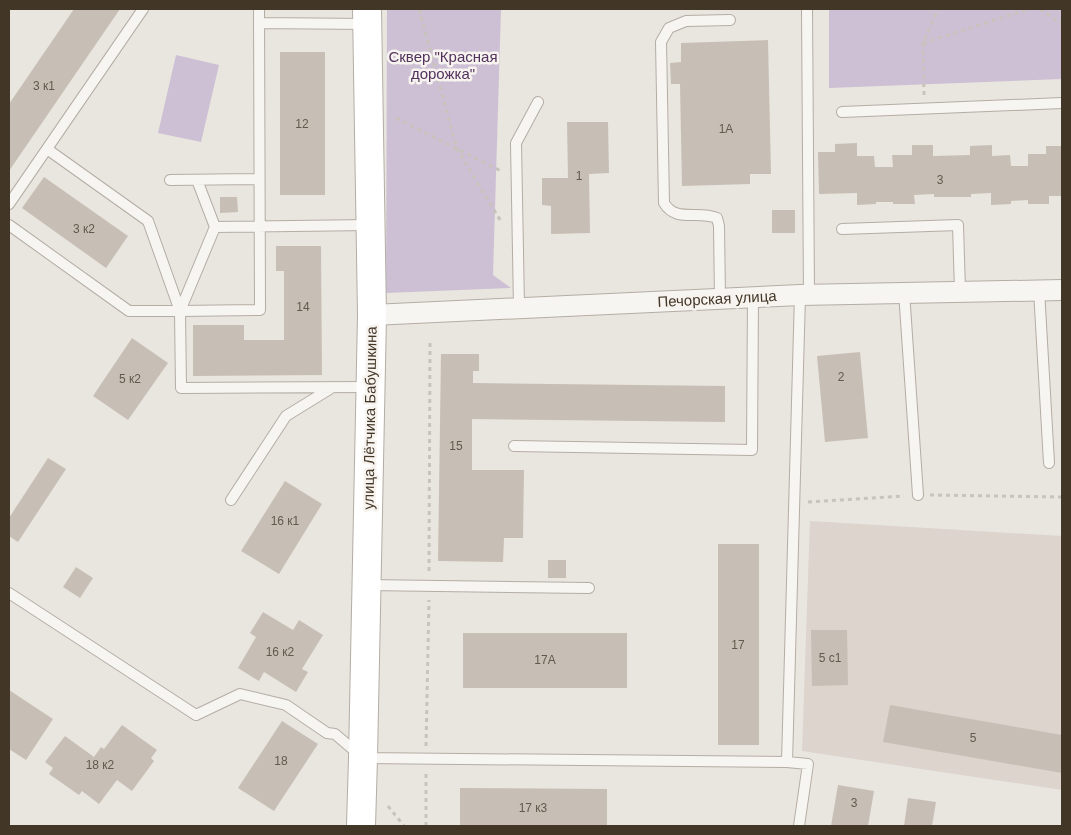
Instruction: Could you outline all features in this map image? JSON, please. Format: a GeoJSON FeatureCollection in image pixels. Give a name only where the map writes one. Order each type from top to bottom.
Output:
{"type":"FeatureCollection","features":[{"type":"Feature","properties":{"kind":"main road","name":"улица Лётчика Бабушкина"},"geometry":{"type":"LineString","coordinates":[[361,826],[364,758],[372,315],[368,16]]}},
{"type":"Feature","properties":{"kind":"street","name":"Печорская улица"},"geometry":{"type":"LineString","coordinates":[[372,315],[720,298],[904,292],[1062,290]]}},
{"type":"Feature","properties":{"kind":"lane"},"geometry":{"type":"LineString","coordinates":[[9,204],[142,9]]}},
{"type":"Feature","properties":{"kind":"lane"},"geometry":{"type":"LineString","coordinates":[[9,226],[129,311],[260,310],[259,9]]}},
{"type":"Feature","properties":{"kind":"lane"},"geometry":{"type":"LineString","coordinates":[[787,762],[804,295],[807,9]]}},
{"type":"Feature","properties":{"kind":"lane"},"geometry":{"type":"LineString","coordinates":[[259,23],[368,16]]}},
{"type":"Feature","properties":{"kind":"lane"},"geometry":{"type":"LineString","coordinates":[[720,298],[719,226],[717,218],[708,214],[677,214],[669,211],[664,203],[661,42],[669,28],[686,20],[730,20]]}},
{"type":"Feature","properties":{"kind":"lane"},"geometry":{"type":"LineString","coordinates":[[519,307],[516,144],[538,102]]}},
{"type":"Feature","properties":{"kind":"lane"},"geometry":{"type":"LineString","coordinates":[[842,112],[1062,103]]}},
{"type":"Feature","properties":{"kind":"lane"},"geometry":{"type":"LineString","coordinates":[[47,149],[148,222],[180,311],[182,388],[371,387]]}},
{"type":"Feature","properties":{"kind":"lane"},"geometry":{"type":"LineString","coordinates":[[170,180],[259,179]]}},
{"type":"Feature","properties":{"kind":"lane"},"geometry":{"type":"LineString","coordinates":[[180,311],[215,227],[197,180]]}},
{"type":"Feature","properties":{"kind":"lane"},"geometry":{"type":"LineString","coordinates":[[215,227],[370,225]]}},
{"type":"Feature","properties":{"kind":"lane"},"geometry":{"type":"LineString","coordinates":[[842,229],[958,225],[960,291]]}},
{"type":"Feature","properties":{"kind":"lane"},"geometry":{"type":"LineString","coordinates":[[1039,290],[1049,463]]}},
{"type":"Feature","properties":{"kind":"lane"},"geometry":{"type":"LineString","coordinates":[[904,292],[918,495]]}},
{"type":"Feature","properties":{"kind":"lane"},"geometry":{"type":"LineString","coordinates":[[514,446],[752,450],[753,297]]}},
{"type":"Feature","properties":{"kind":"lane"},"geometry":{"type":"LineString","coordinates":[[231,500],[286,416],[334,387]]}},
{"type":"Feature","properties":{"kind":"lane"},"geometry":{"type":"LineString","coordinates":[[366,585],[588,588]]}},
{"type":"Feature","properties":{"kind":"lane"},"geometry":{"type":"LineString","coordinates":[[9,593],[196,715],[240,694],[286,706],[327,732],[335,734],[364,758],[787,762],[808,764],[799,826]]}},
{"type":"Feature","properties":{"kind":"path"},"geometry":{"type":"LineString","coordinates":[[419,9],[457,149],[518,250]]}},
{"type":"Feature","properties":{"kind":"path"},"geometry":{"type":"LineString","coordinates":[[925,108],[923,43],[938,9]]}},
{"type":"Feature","properties":{"kind":"path"},"geometry":{"type":"LineString","coordinates":[[923,43],[1029,9]]}},
{"type":"Feature","properties":{"kind":"path"},"geometry":{"type":"LineString","coordinates":[[1040,9],[1062,24]]}},
{"type":"Feature","properties":{"kind":"path"},"geometry":{"type":"LineString","coordinates":[[396,118],[517,179]]}},
{"type":"Feature","properties":{"kind":"path"},"geometry":{"type":"LineString","coordinates":[[388,806],[404,826]]}},
{"type":"Feature","properties":{"kind":"shaded area"},"geometry":{"type":"Polygon","coordinates":[[[810,521],[1062,536],[1062,790],[802,751],[810,521]]]}},
{"type":"Feature","properties":{"kind":"green space","name":"Сквер \"Красная дорожка\""},"geometry":{"type":"Polygon","coordinates":[[[387,9],[501,9],[493,275],[511,288],[386,293],[387,9]]]}},
{"type":"Feature","properties":{"kind":"green space"},"geometry":{"type":"Polygon","coordinates":[[[829,9],[1062,9],[1062,79],[829,88],[829,9]]]}},
{"type":"Feature","properties":{"kind":"green space"},"geometry":{"type":"Polygon","coordinates":[[[176,55],[219,65],[201,142],[158,133],[176,55]]]}},
{"type":"Feature","properties":{"kind":"building"},"geometry":{"type":"Polygon","coordinates":[[[74,9],[120,9],[9,171],[9,104],[74,9]]]}},
{"type":"Feature","properties":{"kind":"building"},"geometry":{"type":"Polygon","coordinates":[[[768,40],[771,174],[750,174],[750,184],[682,186],[680,84],[671,84],[670,63],[681,62],[681,43],[768,40]]]}},
{"type":"Feature","properties":{"kind":"building"},"geometry":{"type":"Polygon","coordinates":[[[280,52],[325,52],[325,195],[280,195],[280,52]]]}},
{"type":"Feature","properties":{"kind":"building"},"geometry":{"type":"Polygon","coordinates":[[[567,122],[608,122],[609,173],[589,174],[590,233],[551,234],[551,206],[542,205],[542,178],[568,178],[567,122]]]}},
{"type":"Feature","properties":{"kind":"building"},"geometry":{"type":"Polygon","coordinates":[[[857,143],[857,156],[874,156],[875,167],[893,167],[892,155],[912,155],[912,145],[933,145],[933,156],[970,155],[970,146],[992,145],[992,156],[1010,155],[1011,166],[1028,166],[1028,154],[1046,154],[1046,146],[1062,146],[1062,196],[1049,196],[1049,204],[1028,204],[1028,200],[1011,201],[1011,204],[991,205],[991,193],[971,194],[971,197],[934,197],[934,194],[914,195],[915,204],[876,202],[876,204],[857,205],[857,193],[819,194],[818,152],[835,152],[835,144],[857,143]]]}},
{"type":"Feature","properties":{"kind":"building"},"geometry":{"type":"Polygon","coordinates":[[[44,177],[128,236],[106,268],[22,208],[44,177]]]}},
{"type":"Feature","properties":{"kind":"building"},"geometry":{"type":"Polygon","coordinates":[[[220,197],[237,197],[238,212],[220,213],[220,197]]]}},
{"type":"Feature","properties":{"kind":"building"},"geometry":{"type":"Polygon","coordinates":[[[772,210],[795,210],[795,233],[772,233],[772,210]]]}},
{"type":"Feature","properties":{"kind":"building"},"geometry":{"type":"Polygon","coordinates":[[[276,246],[321,246],[322,375],[193,376],[193,325],[244,325],[244,340],[284,340],[284,271],[276,271],[276,246]]]}},
{"type":"Feature","properties":{"kind":"building"},"geometry":{"type":"Polygon","coordinates":[[[132,338],[168,363],[128,420],[93,396],[132,338]]]}},
{"type":"Feature","properties":{"kind":"building"},"geometry":{"type":"Polygon","coordinates":[[[860,352],[868,438],[825,442],[817,356],[860,352]]]}},
{"type":"Feature","properties":{"kind":"building"},"geometry":{"type":"Polygon","coordinates":[[[441,354],[479,354],[479,371],[473,371],[473,383],[725,386],[725,422],[472,419],[472,470],[524,470],[523,538],[504,538],[503,562],[438,561],[441,354]]]}},
{"type":"Feature","properties":{"kind":"building"},"geometry":{"type":"Polygon","coordinates":[[[48,458],[66,469],[18,542],[9,536],[9,518],[48,458]]]}},
{"type":"Feature","properties":{"kind":"building"},"geometry":{"type":"Polygon","coordinates":[[[285,481],[322,504],[279,574],[241,551],[285,481]]]}},
{"type":"Feature","properties":{"kind":"building"},"geometry":{"type":"Polygon","coordinates":[[[718,544],[759,544],[759,745],[718,745],[718,544]]]}},
{"type":"Feature","properties":{"kind":"building"},"geometry":{"type":"Polygon","coordinates":[[[548,560],[566,560],[566,578],[548,578],[548,560]]]}},
{"type":"Feature","properties":{"kind":"building"},"geometry":{"type":"Polygon","coordinates":[[[76,567],[93,578],[80,598],[63,587],[76,567]]]}},
{"type":"Feature","properties":{"kind":"building"},"geometry":{"type":"Polygon","coordinates":[[[263,612],[293,630],[299,620],[323,635],[302,669],[308,672],[296,692],[264,672],[259,681],[238,668],[256,637],[250,633],[263,612]]]}},
{"type":"Feature","properties":{"kind":"building"},"geometry":{"type":"Polygon","coordinates":[[[811,630],[847,630],[848,685],[812,686],[811,630]]]}},
{"type":"Feature","properties":{"kind":"building"},"geometry":{"type":"Polygon","coordinates":[[[463,633],[627,633],[627,688],[463,688],[463,633]]]}},
{"type":"Feature","properties":{"kind":"building"},"geometry":{"type":"Polygon","coordinates":[[[9,690],[53,719],[26,760],[9,749],[9,690]]]}},
{"type":"Feature","properties":{"kind":"building"},"geometry":{"type":"Polygon","coordinates":[[[890,705],[1062,735],[1062,773],[883,742],[890,705]]]}},
{"type":"Feature","properties":{"kind":"building"},"geometry":{"type":"Polygon","coordinates":[[[282,721],[318,744],[274,811],[238,788],[282,721]]]}},
{"type":"Feature","properties":{"kind":"building"},"geometry":{"type":"Polygon","coordinates":[[[122,725],[157,750],[151,758],[154,761],[132,791],[117,780],[99,804],[82,791],[79,795],[49,774],[53,768],[45,762],[65,736],[94,757],[101,747],[104,749],[122,725]]]}},
{"type":"Feature","properties":{"kind":"building"},"geometry":{"type":"Polygon","coordinates":[[[838,785],[874,791],[868,826],[831,826],[838,785]]]}},
{"type":"Feature","properties":{"kind":"building"},"geometry":{"type":"Polygon","coordinates":[[[460,788],[607,789],[607,826],[460,826],[460,788]]]}},
{"type":"Feature","properties":{"kind":"building"},"geometry":{"type":"Polygon","coordinates":[[[908,798],[936,802],[932,826],[904,826],[908,798]]]}}]}
